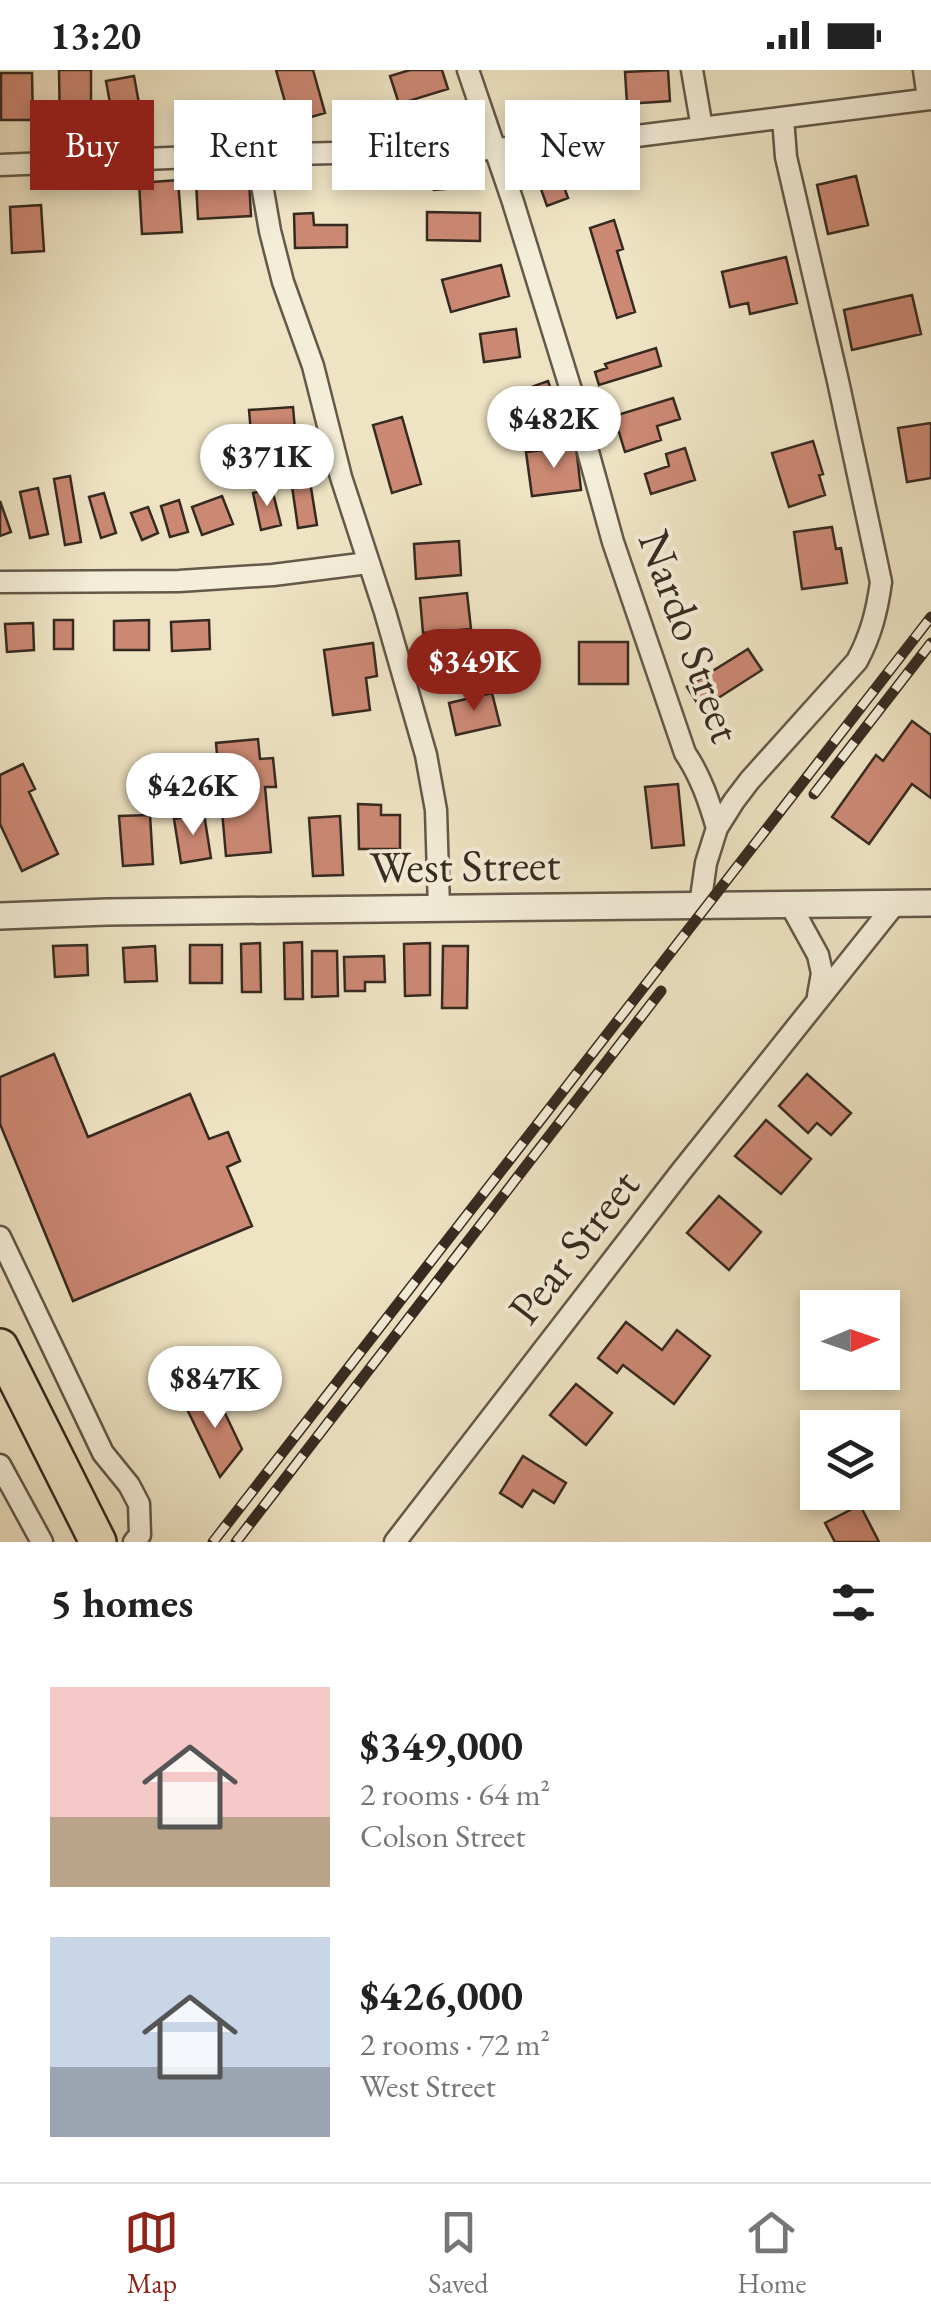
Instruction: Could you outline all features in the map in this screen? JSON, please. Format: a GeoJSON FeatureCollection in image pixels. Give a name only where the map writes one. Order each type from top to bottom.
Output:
{"type":"FeatureCollection","features":[{"type":"Feature","properties":{"kind":"highway"},"geometry":{"type":"LineString","coordinates":[[0,1347],[98,1542]]}},
{"type":"Feature","properties":{"kind":"street","name":"Nardo Street"},"geometry":{"type":"LineString","coordinates":[[468,70],[571,390],[613,542],[686,753],[706,791],[717,828]]}},
{"type":"Feature","properties":{"kind":"street"},"geometry":{"type":"LineString","coordinates":[[692,70],[702,128]]}},
{"type":"Feature","properties":{"kind":"street"},"geometry":{"type":"LineString","coordinates":[[312,155],[581,144],[930,99],[924,70]]}},
{"type":"Feature","properties":{"kind":"street"},"geometry":{"type":"LineString","coordinates":[[700,904],[706,863],[717,828],[750,780],[857,661],[868,641],[881,582],[786,157],[783,118]]}},
{"type":"Feature","properties":{"kind":"street"},"geometry":{"type":"LineString","coordinates":[[0,166],[174,159]]}},
{"type":"Feature","properties":{"kind":"street"},"geometry":{"type":"LineString","coordinates":[[263,190],[283,282],[313,366],[340,477],[385,612],[426,755],[436,810],[439,908]]}},
{"type":"Feature","properties":{"kind":"street"},"geometry":{"type":"LineString","coordinates":[[0,582],[179,581],[368,564]]}},
{"type":"Feature","properties":{"kind":"street","name":"West Street"},"geometry":{"type":"LineString","coordinates":[[0,916],[931,902]]}},
{"type":"Feature","properties":{"kind":"street","name":"Pear Street"},"geometry":{"type":"LineString","coordinates":[[395,1542],[680,1173],[895,904]]}},
{"type":"Feature","properties":{"kind":"street"},"geometry":{"type":"LineString","coordinates":[[791,906],[818,955],[822,972],[818,1000]]}},
{"type":"Feature","properties":{"kind":"street"},"geometry":{"type":"LineString","coordinates":[[0,1237],[103,1453],[140,1504],[140,1535],[134,1542]]}},
{"type":"Feature","properties":{"kind":"street"},"geometry":{"type":"LineString","coordinates":[[0,1465],[42,1542]]}},
{"type":"Feature","properties":{"kind":"building"},"geometry":{"type":"Polygon","coordinates":[[[59,70],[91,70],[91,100],[59,100],[59,70]]]}},
{"type":"Feature","properties":{"kind":"building"},"geometry":{"type":"Polygon","coordinates":[[[276,70],[313,70],[325,113],[312,117],[312,100],[284,100],[276,70]]]}},
{"type":"Feature","properties":{"kind":"building"},"geometry":{"type":"Polygon","coordinates":[[[410,70],[442,70],[448,89],[412,100],[398,100],[390,76],[410,70]]]}},
{"type":"Feature","properties":{"kind":"building"},"geometry":{"type":"Polygon","coordinates":[[[668,70],[670,101],[627,100],[625,72],[668,70]]]}},
{"type":"Feature","properties":{"kind":"building"},"geometry":{"type":"Polygon","coordinates":[[[1,73],[32,73],[30,120],[1,120],[1,73]]]}},
{"type":"Feature","properties":{"kind":"building"},"geometry":{"type":"Polygon","coordinates":[[[134,76],[138,100],[109,100],[106,81],[134,76]]]}},
{"type":"Feature","properties":{"kind":"building"},"geometry":{"type":"Polygon","coordinates":[[[856,176],[868,225],[828,234],[817,185],[856,176]]]}},
{"type":"Feature","properties":{"kind":"building"},"geometry":{"type":"Polygon","coordinates":[[[174,180],[174,190],[179,190],[182,232],[142,234],[139,190],[154,190],[154,182],[174,180]]]}},
{"type":"Feature","properties":{"kind":"building"},"geometry":{"type":"Polygon","coordinates":[[[196,190],[250,190],[251,216],[198,219],[196,190]]]}},
{"type":"Feature","properties":{"kind":"building"},"geometry":{"type":"Polygon","coordinates":[[[541,190],[565,190],[568,198],[547,206],[541,190]]]}},
{"type":"Feature","properties":{"kind":"building"},"geometry":{"type":"Polygon","coordinates":[[[41,205],[44,251],[12,253],[10,207],[41,205]]]}},
{"type":"Feature","properties":{"kind":"building"},"geometry":{"type":"Polygon","coordinates":[[[427,212],[480,213],[480,241],[427,240],[427,212]]]}},
{"type":"Feature","properties":{"kind":"building"},"geometry":{"type":"Polygon","coordinates":[[[313,213],[314,225],[347,225],[347,247],[295,248],[294,214],[313,213]]]}},
{"type":"Feature","properties":{"kind":"building"},"geometry":{"type":"Polygon","coordinates":[[[614,220],[623,249],[617,251],[635,312],[617,318],[590,228],[614,220]]]}},
{"type":"Feature","properties":{"kind":"building"},"geometry":{"type":"Polygon","coordinates":[[[786,257],[797,303],[750,314],[748,303],[730,307],[722,272],[786,257]]]}},
{"type":"Feature","properties":{"kind":"building"},"geometry":{"type":"Polygon","coordinates":[[[501,265],[509,296],[451,312],[442,280],[501,265]]]}},
{"type":"Feature","properties":{"kind":"building"},"geometry":{"type":"Polygon","coordinates":[[[912,295],[921,334],[852,350],[844,310],[912,295]]]}},
{"type":"Feature","properties":{"kind":"building"},"geometry":{"type":"Polygon","coordinates":[[[516,329],[520,357],[484,362],[480,334],[516,329]]]}},
{"type":"Feature","properties":{"kind":"building"},"geometry":{"type":"Polygon","coordinates":[[[656,348],[661,366],[599,385],[595,372],[607,368],[605,364],[656,348]]]}},
{"type":"Feature","properties":{"kind":"building"},"geometry":{"type":"Polygon","coordinates":[[[548,381],[558,409],[513,425],[503,397],[548,381]]]}},
{"type":"Feature","properties":{"kind":"building"},"geometry":{"type":"Polygon","coordinates":[[[673,398],[680,419],[657,426],[661,440],[625,452],[614,416],[673,398]]]}},
{"type":"Feature","properties":{"kind":"building"},"geometry":{"type":"Polygon","coordinates":[[[293,407],[296,441],[275,442],[274,431],[251,433],[249,410],[293,407]]]}},
{"type":"Feature","properties":{"kind":"building"},"geometry":{"type":"Polygon","coordinates":[[[402,417],[421,484],[392,493],[373,425],[402,417]]]}},
{"type":"Feature","properties":{"kind":"building"},"geometry":{"type":"Polygon","coordinates":[[[931,423],[931,478],[907,482],[898,428],[931,423]]]}},
{"type":"Feature","properties":{"kind":"building"},"geometry":{"type":"Polygon","coordinates":[[[813,441],[825,495],[789,507],[772,453],[813,441]]]}},
{"type":"Feature","properties":{"kind":"building"},"geometry":{"type":"Polygon","coordinates":[[[576,446],[581,490],[532,496],[526,452],[576,446]]]}},
{"type":"Feature","properties":{"kind":"building"},"geometry":{"type":"Polygon","coordinates":[[[685,448],[695,480],[651,494],[645,474],[669,466],[666,454],[685,448]]]}},
{"type":"Feature","properties":{"kind":"building"},"geometry":{"type":"Polygon","coordinates":[[[308,469],[317,525],[298,528],[290,472],[308,469]]]}},
{"type":"Feature","properties":{"kind":"building"},"geometry":{"type":"Polygon","coordinates":[[[70,476],[81,542],[65,545],[54,479],[70,476]]]}},
{"type":"Feature","properties":{"kind":"building"},"geometry":{"type":"Polygon","coordinates":[[[38,488],[48,534],[30,538],[20,492],[38,488]]]}},
{"type":"Feature","properties":{"kind":"building"},"geometry":{"type":"Polygon","coordinates":[[[272,489],[281,525],[261,530],[253,493],[272,489]]]}},
{"type":"Feature","properties":{"kind":"building"},"geometry":{"type":"Polygon","coordinates":[[[104,493],[116,533],[101,538],[89,497],[104,493]]]}},
{"type":"Feature","properties":{"kind":"building"},"geometry":{"type":"Polygon","coordinates":[[[222,496],[233,524],[202,535],[192,507],[222,496]]]}},
{"type":"Feature","properties":{"kind":"building"},"geometry":{"type":"Polygon","coordinates":[[[179,500],[188,532],[170,537],[161,506],[179,500]]]}},
{"type":"Feature","properties":{"kind":"building"},"geometry":{"type":"Polygon","coordinates":[[[0,501],[11,532],[0,536],[0,501]]]}},
{"type":"Feature","properties":{"kind":"building"},"geometry":{"type":"Polygon","coordinates":[[[148,507],[158,533],[142,540],[131,513],[148,507]]]}},
{"type":"Feature","properties":{"kind":"building"},"geometry":{"type":"Polygon","coordinates":[[[832,527],[836,549],[841,548],[847,583],[802,589],[794,532],[832,527]]]}},
{"type":"Feature","properties":{"kind":"building"},"geometry":{"type":"Polygon","coordinates":[[[459,541],[461,575],[416,579],[414,544],[459,541]]]}},
{"type":"Feature","properties":{"kind":"building"},"geometry":{"type":"Polygon","coordinates":[[[467,593],[471,629],[423,633],[420,598],[467,593]]]}},
{"type":"Feature","properties":{"kind":"building"},"geometry":{"type":"Polygon","coordinates":[[[54,620],[73,620],[73,649],[54,649],[54,620]]]}},
{"type":"Feature","properties":{"kind":"building"},"geometry":{"type":"Polygon","coordinates":[[[149,620],[149,650],[114,650],[114,621],[149,620]]]}},
{"type":"Feature","properties":{"kind":"building"},"geometry":{"type":"Polygon","coordinates":[[[209,620],[210,649],[172,651],[171,622],[209,620]]]}},
{"type":"Feature","properties":{"kind":"building"},"geometry":{"type":"Polygon","coordinates":[[[33,623],[34,650],[7,652],[5,624],[33,623]]]}},
{"type":"Feature","properties":{"kind":"building"},"geometry":{"type":"Polygon","coordinates":[[[472,642],[476,674],[425,680],[421,649],[472,642]]]}},
{"type":"Feature","properties":{"kind":"building"},"geometry":{"type":"Polygon","coordinates":[[[579,642],[628,642],[628,684],[579,684],[579,642]]]}},
{"type":"Feature","properties":{"kind":"building"},"geometry":{"type":"Polygon","coordinates":[[[373,643],[377,676],[366,678],[370,710],[333,715],[324,650],[373,643]]]}},
{"type":"Feature","properties":{"kind":"building"},"geometry":{"type":"Polygon","coordinates":[[[748,649],[762,670],[701,709],[687,687],[748,649]]]}},
{"type":"Feature","properties":{"kind":"building"},"geometry":{"type":"Polygon","coordinates":[[[492,693],[500,725],[456,735],[449,703],[492,693]]]}},
{"type":"Feature","properties":{"kind":"building"},"geometry":{"type":"Polygon","coordinates":[[[912,721],[931,735],[931,798],[912,784],[869,844],[832,817],[876,755],[883,761],[912,721]]]}},
{"type":"Feature","properties":{"kind":"building"},"geometry":{"type":"Polygon","coordinates":[[[258,739],[260,759],[273,758],[276,787],[265,787],[271,852],[226,856],[216,743],[258,739]]]}},
{"type":"Feature","properties":{"kind":"building"},"geometry":{"type":"Polygon","coordinates":[[[23,764],[35,789],[29,792],[58,854],[22,871],[0,824],[0,775],[23,764]]]}},
{"type":"Feature","properties":{"kind":"building"},"geometry":{"type":"Polygon","coordinates":[[[678,784],[684,845],[652,848],[645,787],[678,784]]]}},
{"type":"Feature","properties":{"kind":"building"},"geometry":{"type":"Polygon","coordinates":[[[358,804],[381,805],[381,815],[400,815],[400,849],[359,849],[358,804]]]}},
{"type":"Feature","properties":{"kind":"building"},"geometry":{"type":"Polygon","coordinates":[[[204,814],[211,858],[181,863],[174,819],[204,814]]]}},
{"type":"Feature","properties":{"kind":"building"},"geometry":{"type":"Polygon","coordinates":[[[150,815],[153,864],[123,866],[119,816],[150,815]]]}},
{"type":"Feature","properties":{"kind":"building"},"geometry":{"type":"Polygon","coordinates":[[[340,816],[343,875],[313,876],[309,818],[340,816]]]}},
{"type":"Feature","properties":{"kind":"building"},"geometry":{"type":"Polygon","coordinates":[[[302,942],[303,999],[285,999],[284,943],[302,942]]]}},
{"type":"Feature","properties":{"kind":"building"},"geometry":{"type":"Polygon","coordinates":[[[260,943],[261,992],[242,992],[241,944],[260,943]]]}},
{"type":"Feature","properties":{"kind":"building"},"geometry":{"type":"Polygon","coordinates":[[[430,943],[430,995],[405,996],[404,944],[430,943]]]}},
{"type":"Feature","properties":{"kind":"building"},"geometry":{"type":"Polygon","coordinates":[[[87,945],[88,975],[55,977],[53,946],[87,945]]]}},
{"type":"Feature","properties":{"kind":"building"},"geometry":{"type":"Polygon","coordinates":[[[190,945],[222,945],[222,983],[190,983],[190,945]]]}},
{"type":"Feature","properties":{"kind":"building"},"geometry":{"type":"Polygon","coordinates":[[[155,946],[157,981],[125,982],[123,948],[155,946]]]}},
{"type":"Feature","properties":{"kind":"building"},"geometry":{"type":"Polygon","coordinates":[[[443,946],[468,946],[467,1008],[442,1008],[443,946]]]}},
{"type":"Feature","properties":{"kind":"building"},"geometry":{"type":"Polygon","coordinates":[[[312,951],[337,951],[338,996],[312,997],[312,951]]]}},
{"type":"Feature","properties":{"kind":"building"},"geometry":{"type":"Polygon","coordinates":[[[384,956],[385,982],[365,982],[365,991],[345,991],[344,957],[384,956]]]}},
{"type":"Feature","properties":{"kind":"building"},"geometry":{"type":"Polygon","coordinates":[[[54,1054],[88,1137],[190,1094],[209,1139],[228,1132],[240,1161],[227,1167],[252,1226],[73,1301],[0,1124],[0,1077],[54,1054]]]}},
{"type":"Feature","properties":{"kind":"building"},"geometry":{"type":"Polygon","coordinates":[[[807,1074],[851,1113],[831,1135],[817,1123],[808,1133],[779,1106],[807,1074]]]}},
{"type":"Feature","properties":{"kind":"building"},"geometry":{"type":"Polygon","coordinates":[[[766,1120],[811,1159],[781,1194],[735,1156],[766,1120]]]}},
{"type":"Feature","properties":{"kind":"building"},"geometry":{"type":"Polygon","coordinates":[[[719,1196],[761,1232],[729,1270],[687,1233],[719,1196]]]}},
{"type":"Feature","properties":{"kind":"building"},"geometry":{"type":"Polygon","coordinates":[[[626,1322],[662,1350],[677,1330],[710,1356],[674,1404],[623,1365],[617,1373],[598,1358],[626,1322]]]}},
{"type":"Feature","properties":{"kind":"building"},"geometry":{"type":"Polygon","coordinates":[[[576,1384],[612,1413],[586,1445],[550,1415],[576,1384]]]}},
{"type":"Feature","properties":{"kind":"building"},"geometry":{"type":"Polygon","coordinates":[[[214,1390],[242,1449],[220,1477],[185,1405],[214,1390]]]}},
{"type":"Feature","properties":{"kind":"building"},"geometry":{"type":"Polygon","coordinates":[[[523,1456],[566,1483],[554,1503],[533,1490],[522,1507],[500,1493],[523,1456]]]}},
{"type":"Feature","properties":{"kind":"building"},"geometry":{"type":"Polygon","coordinates":[[[850,1510],[863,1510],[879,1542],[835,1542],[825,1523],[850,1510]]]}},
{"type":"Feature","properties":{"kind":"railway"},"geometry":{"type":"LineString","coordinates":[[213,1542],[931,617]]}},
{"type":"Feature","properties":{"kind":"railway"},"geometry":{"type":"LineString","coordinates":[[814,794],[931,643]]}},
{"type":"Feature","properties":{"kind":"railway"},"geometry":{"type":"LineString","coordinates":[[236,1542],[661,991]]}}]}
